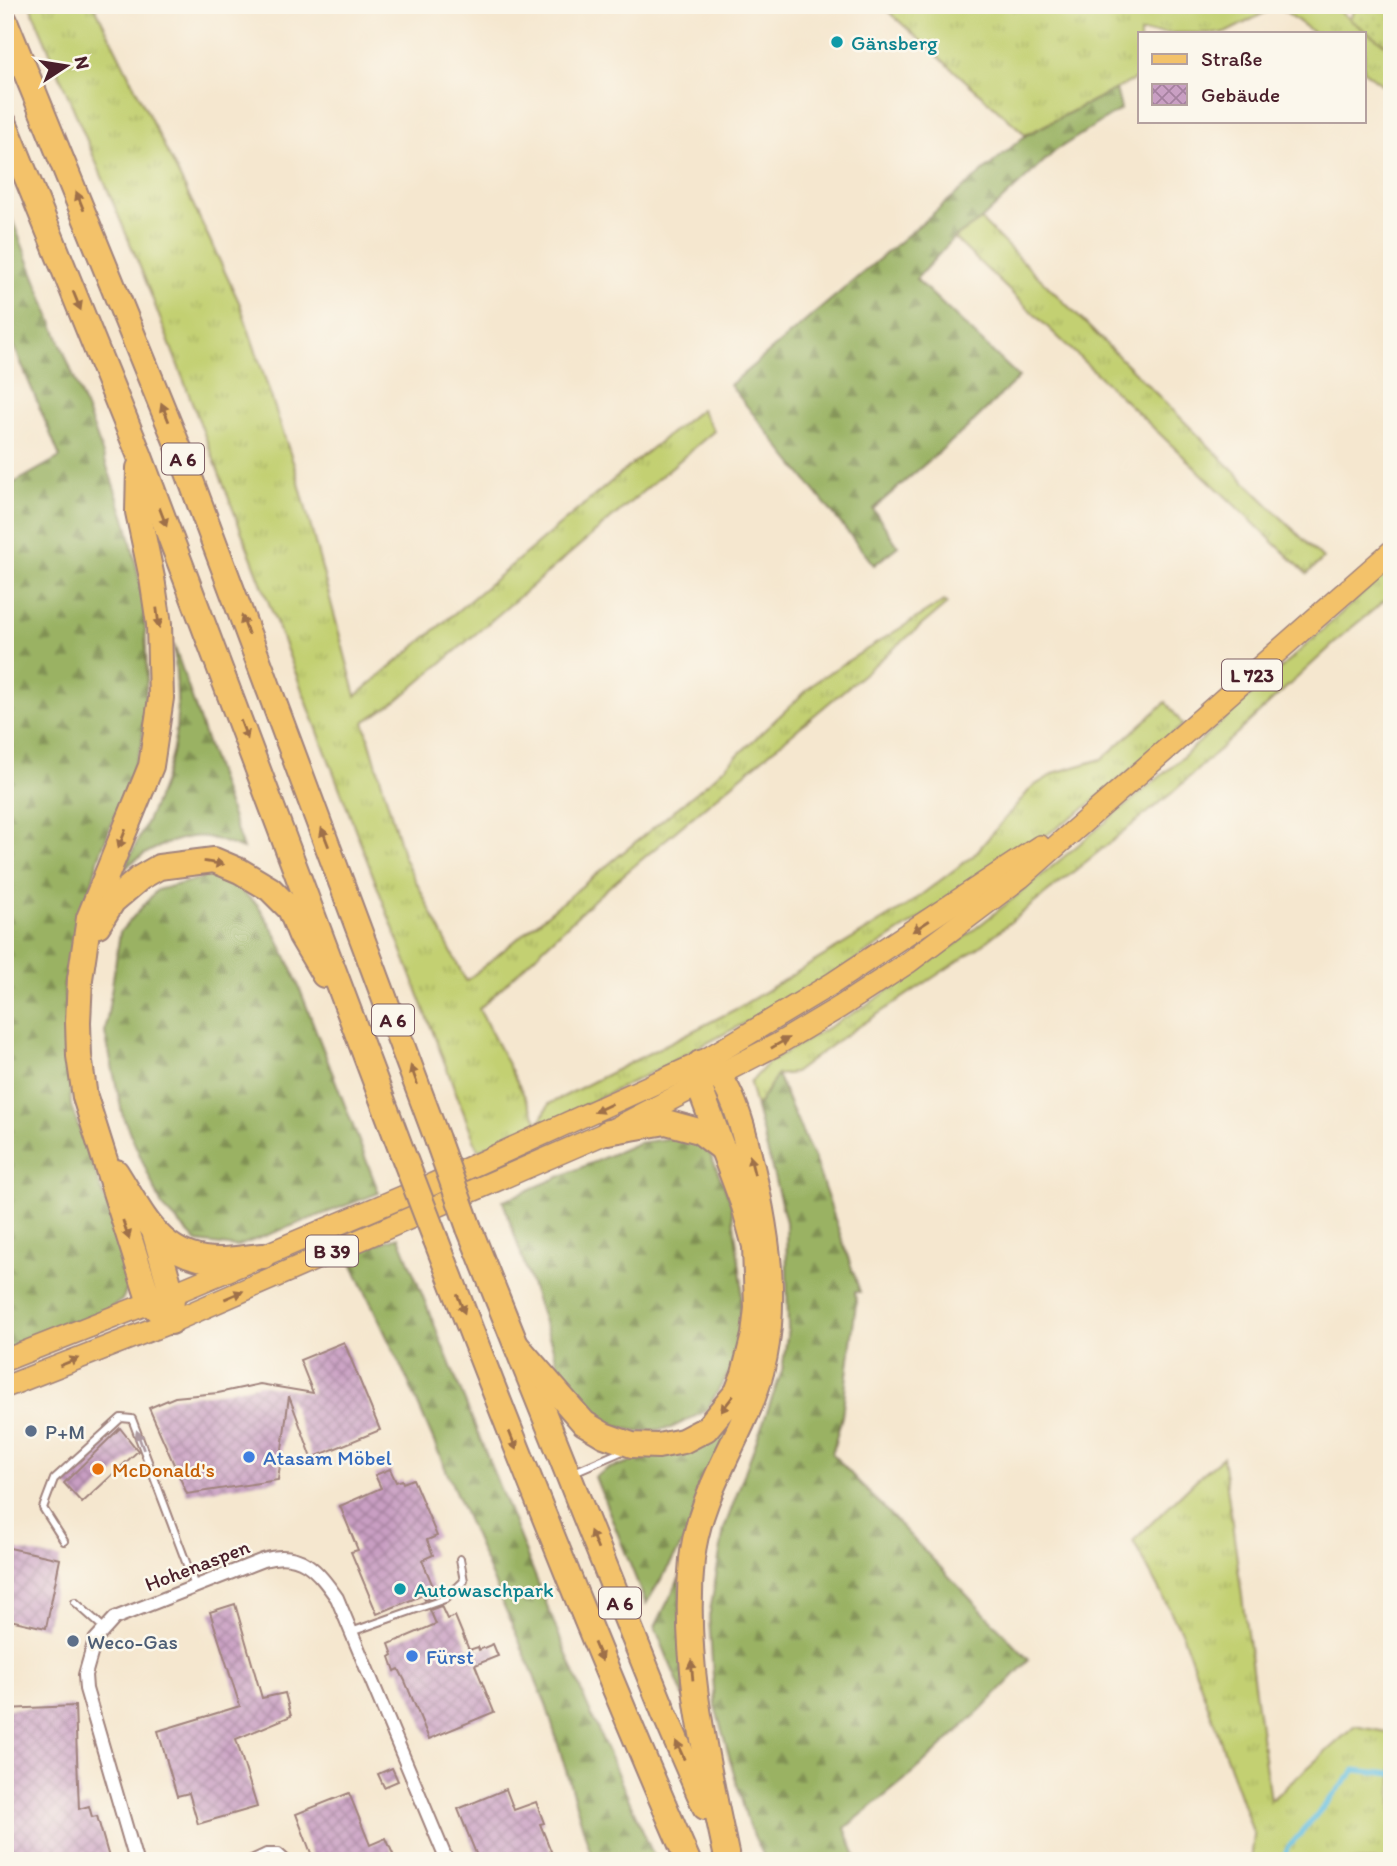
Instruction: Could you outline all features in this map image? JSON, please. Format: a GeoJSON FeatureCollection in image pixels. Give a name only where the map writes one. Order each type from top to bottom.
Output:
{"type":"FeatureCollection","features":[{"type":"Feature","properties":{"kind":"highway","name":"A 6"},"geometry":{"type":"LineString","coordinates":[[5,20],[180,451],[469,1227],[665,1715],[727,1859]]}},
{"type":"Feature","properties":{"kind":"highway","name":"A 6"},"geometry":{"type":"LineString","coordinates":[[5,124],[139,454],[488,1378],[588,1629],[688,1861]]}},
{"type":"Feature","properties":{"kind":"highway"},"geometry":{"type":"LineString","coordinates":[[139,454],[138,512],[159,624],[161,698],[151,765],[89,918],[80,979],[79,1056],[85,1097],[97,1142],[171,1321]]}},
{"type":"Feature","properties":{"kind":"highway"},"geometry":{"type":"LineString","coordinates":[[85,947],[113,901],[140,878],[159,867],[214,860],[240,871],[270,889],[290,909],[301,936],[361,1041]]}},
{"type":"Feature","properties":{"kind":"highway"},"geometry":{"type":"LineString","coordinates":[[517,1346],[584,1423],[604,1435],[632,1445],[658,1446],[682,1441],[706,1429],[737,1392],[754,1335],[757,1308],[755,1246],[725,1151],[707,1075]]}},
{"type":"Feature","properties":{"kind":"highway"},"geometry":{"type":"LineString","coordinates":[[707,1075],[745,1137],[769,1245],[771,1288],[761,1377],[709,1490],[693,1555],[690,1590],[694,1698],[727,1859]]}},
{"type":"Feature","properties":{"kind":"highway"},"geometry":{"type":"LineString","coordinates":[[608,1132],[666,1122],[699,1131],[725,1151]]}},
{"type":"Feature","properties":{"kind":"highway"},"geometry":{"type":"LineString","coordinates":[[97,1142],[154,1231],[173,1250],[217,1260],[263,1256]]}},
{"type":"Feature","properties":{"kind":"highway"},"geometry":{"type":"LineString","coordinates":[[154,1231],[161,1299]]}},
{"type":"Feature","properties":{"kind":"main road","name":"L 723"},"geometry":{"type":"LineString","coordinates":[[608,1132],[707,1075],[778,1044],[909,962],[1009,887],[1112,800],[1392,551]]}},
{"type":"Feature","properties":{"kind":"main road","name":"L 723"},"geometry":{"type":"LineString","coordinates":[[665,1079],[707,1075]]}},
{"type":"Feature","properties":{"kind":"main road","name":"B 39"},"geometry":{"type":"LineString","coordinates":[[5,1360],[161,1299],[433,1184],[665,1079]]}},
{"type":"Feature","properties":{"kind":"main road","name":"B 39"},"geometry":{"type":"LineString","coordinates":[[5,1387],[171,1321],[608,1132]]}},
{"type":"Feature","properties":{"kind":"street","name":"Hohenaspen"},"geometry":{"type":"LineString","coordinates":[[105,1629],[115,1618],[263,1560],[291,1558],[306,1563],[320,1574],[337,1598],[447,1861]]}},
{"type":"Feature","properties":{"kind":"street"},"geometry":{"type":"LineString","coordinates":[[105,1629],[95,1640],[85,1675],[86,1689],[136,1861]]}},
{"type":"Feature","properties":{"kind":"lane"},"geometry":{"type":"LineString","coordinates":[[64,1541],[43,1508],[54,1479],[121,1418],[132,1419],[195,1586]]}},
{"type":"Feature","properties":{"kind":"lane"},"geometry":{"type":"LineString","coordinates":[[568,1475],[619,1455],[632,1445]]}},
{"type":"Feature","properties":{"kind":"lane"},"geometry":{"type":"LineString","coordinates":[[351,1632],[445,1599],[464,1581],[460,1559]]}},
{"type":"Feature","properties":{"kind":"lane"},"geometry":{"type":"LineString","coordinates":[[75,1602],[105,1629]]}},
{"type":"Feature","properties":{"kind":"lane"},"geometry":{"type":"LineString","coordinates":[[247,1861],[267,1852],[279,1852],[289,1861]]}},
{"type":"Feature","properties":{"kind":"green space"},"geometry":{"type":"Polygon","coordinates":[[[30,5],[94,5],[191,200],[240,304],[295,468],[356,696],[701,409],[714,431],[398,700],[364,722],[404,858],[466,981],[709,782],[819,679],[944,601],[947,604],[597,897],[479,1009],[539,1124],[549,1104],[736,1009],[905,907],[974,855],[1032,787],[1057,772],[1102,759],[1166,702],[1183,725],[1090,804],[1023,852],[818,984],[561,1117],[478,1150],[143,274],[30,5]]]}},
{"type":"Feature","properties":{"kind":"green space"},"geometry":{"type":"Polygon","coordinates":[[[881,5],[1330,5],[1392,49],[1392,92],[1366,72],[1366,32],[1313,32],[1278,6],[1227,32],[1138,32],[1138,78],[1026,135],[881,5]]]}},
{"type":"Feature","properties":{"kind":"green space"},"geometry":{"type":"Polygon","coordinates":[[[1355,5],[1392,5],[1392,49],[1350,20],[1355,5]]]}},
{"type":"Feature","properties":{"kind":"green space"},"geometry":{"type":"Polygon","coordinates":[[[1116,89],[1121,109],[1055,151],[981,220],[954,238],[916,279],[1019,377],[968,427],[873,509],[898,546],[874,565],[730,385],[1026,135],[1116,89]]]}},
{"type":"Feature","properties":{"kind":"green space"},"geometry":{"type":"Polygon","coordinates":[[[5,201],[94,429],[127,524],[144,600],[147,676],[142,745],[99,857],[64,985],[71,1106],[118,1235],[129,1270],[128,1287],[122,1300],[104,1312],[5,1350],[5,488],[60,457],[5,324],[5,201]]]}},
{"type":"Feature","properties":{"kind":"green space"},"geometry":{"type":"Polygon","coordinates":[[[981,220],[1323,559],[1307,574],[954,238],[981,220]]]}},
{"type":"Feature","properties":{"kind":"green space"},"geometry":{"type":"Polygon","coordinates":[[[1392,567],[1392,595],[1351,628],[1172,793],[978,948],[837,1041],[794,1073],[777,1075],[756,1108],[750,1083],[768,1063],[870,1003],[956,944],[1174,765],[1392,567]]]}},
{"type":"Feature","properties":{"kind":"green space"},"geometry":{"type":"Polygon","coordinates":[[[174,645],[243,849],[206,837],[185,838],[151,851],[124,869],[160,792],[174,743],[177,706],[174,645]]]}},
{"type":"Feature","properties":{"kind":"green space"},"geometry":{"type":"Polygon","coordinates":[[[210,876],[233,885],[257,904],[274,931],[292,969],[379,1193],[236,1247],[197,1242],[162,1206],[123,1117],[105,1033],[120,932],[157,890],[210,876]]]}},
{"type":"Feature","properties":{"kind":"green space"},"geometry":{"type":"Polygon","coordinates":[[[777,1075],[815,1161],[860,1292],[855,1292],[856,1303],[842,1416],[832,1454],[1029,1660],[981,1710],[913,1773],[845,1828],[858,1861],[766,1861],[748,1823],[715,1706],[709,1617],[724,1529],[782,1371],[788,1329],[786,1222],[756,1108],[777,1075]]]}},
{"type":"Feature","properties":{"kind":"green space"},"geometry":{"type":"Polygon","coordinates":[[[685,1136],[710,1154],[731,1201],[742,1284],[739,1333],[730,1371],[706,1411],[671,1428],[639,1432],[609,1424],[579,1399],[561,1372],[503,1201],[638,1143],[685,1136]]]}},
{"type":"Feature","properties":{"kind":"green space"},"geometry":{"type":"Polygon","coordinates":[[[399,1237],[587,1705],[656,1861],[593,1861],[546,1704],[408,1381],[347,1253],[399,1237]]]}},
{"type":"Feature","properties":{"kind":"green space"},"geometry":{"type":"Polygon","coordinates":[[[740,1403],[692,1528],[646,1604],[595,1477],[607,1469],[650,1456],[740,1403]]]}},
{"type":"Feature","properties":{"kind":"green space"},"geometry":{"type":"Polygon","coordinates":[[[1223,1457],[1270,1801],[1355,1726],[1392,1733],[1392,1861],[1251,1861],[1254,1835],[1182,1633],[1133,1541],[1223,1457]]]}},
{"type":"Feature","properties":{"kind":"green space"},"geometry":{"type":"Polygon","coordinates":[[[679,1579],[685,1700],[655,1627],[679,1579]]]}},
{"type":"Feature","properties":{"kind":"building"},"geometry":{"type":"Polygon","coordinates":[[[344,1342],[380,1430],[312,1458],[289,1396],[278,1480],[187,1494],[149,1408],[175,1397],[218,1393],[260,1384],[313,1393],[300,1360],[344,1342]]]}},
{"type":"Feature","properties":{"kind":"building","name":"McDonald's"},"geometry":{"type":"Polygon","coordinates":[[[120,1428],[138,1451],[82,1503],[64,1483],[120,1428]]]}},
{"type":"Feature","properties":{"kind":"building"},"geometry":{"type":"Polygon","coordinates":[[[390,1469],[396,1482],[402,1480],[403,1483],[413,1479],[437,1536],[427,1540],[433,1555],[422,1560],[437,1596],[425,1600],[423,1595],[377,1614],[351,1552],[358,1550],[340,1506],[381,1488],[375,1475],[390,1469]]]}},
{"type":"Feature","properties":{"kind":"building"},"geometry":{"type":"Polygon","coordinates":[[[5,1547],[60,1559],[46,1628],[5,1619],[5,1547]]]}},
{"type":"Feature","properties":{"kind":"building"},"geometry":{"type":"Polygon","coordinates":[[[235,1604],[262,1698],[285,1693],[291,1716],[236,1739],[257,1807],[198,1824],[189,1793],[177,1796],[158,1731],[240,1706],[210,1612],[235,1604]]]}},
{"type":"Feature","properties":{"kind":"building"},"geometry":{"type":"Polygon","coordinates":[[[441,1606],[447,1619],[455,1616],[469,1650],[478,1647],[479,1650],[493,1644],[498,1656],[475,1665],[494,1712],[429,1739],[399,1669],[395,1671],[389,1644],[436,1624],[430,1610],[441,1606]]]}},
{"type":"Feature","properties":{"kind":"building"},"geometry":{"type":"Polygon","coordinates":[[[75,1706],[79,1809],[89,1806],[92,1817],[97,1816],[110,1861],[5,1861],[5,1709],[75,1706]]]}},
{"type":"Feature","properties":{"kind":"building"},"geometry":{"type":"Polygon","coordinates":[[[392,1768],[398,1781],[384,1787],[378,1774],[392,1768]]]}},
{"type":"Feature","properties":{"kind":"building"},"geometry":{"type":"Polygon","coordinates":[[[506,1789],[514,1810],[536,1802],[544,1823],[540,1824],[555,1861],[479,1861],[458,1809],[506,1789]]]}},
{"type":"Feature","properties":{"kind":"building"},"geometry":{"type":"Polygon","coordinates":[[[349,1793],[370,1845],[386,1838],[396,1861],[314,1861],[296,1814],[349,1793]]]}},
{"type":"Feature","properties":{"kind":"waterway"},"geometry":{"type":"LineString","coordinates":[[1282,1861],[1288,1848],[1355,1770],[1392,1774]]}},
{"type":"Feature","properties":{"kind":"place","name":"Gänsberg"},"geometry":{"type":"Point","coordinates":[837,42]}},
{"type":"Feature","properties":{"kind":"place","name":"P+M"},"geometry":{"type":"Point","coordinates":[31,1431]}},
{"type":"Feature","properties":{"kind":"place","name":"Atasam Möbel"},"geometry":{"type":"Point","coordinates":[249,1457]}},
{"type":"Feature","properties":{"kind":"place","name":"McDonald's"},"geometry":{"type":"Point","coordinates":[98,1469]}},
{"type":"Feature","properties":{"kind":"place","name":"Autowaschpark"},"geometry":{"type":"Point","coordinates":[400,1589]}},
{"type":"Feature","properties":{"kind":"place","name":"Weco-Gas"},"geometry":{"type":"Point","coordinates":[73,1641]}},
{"type":"Feature","properties":{"kind":"place","name":"Fürst"},"geometry":{"type":"Point","coordinates":[412,1656]}}]}
